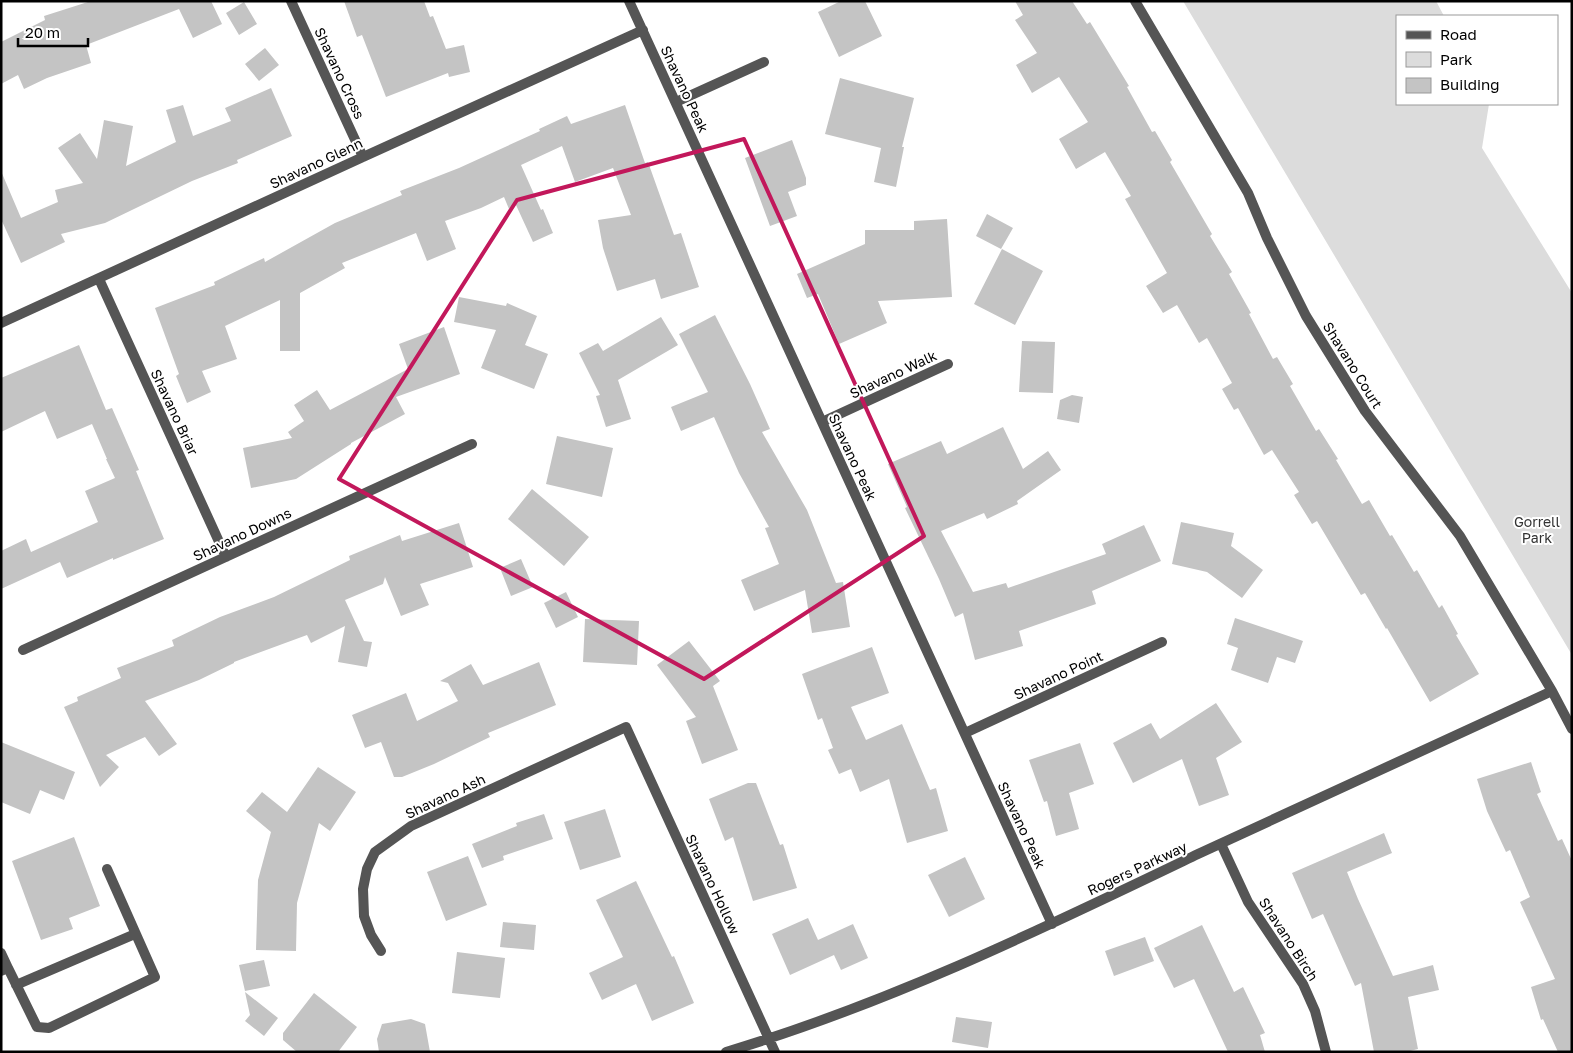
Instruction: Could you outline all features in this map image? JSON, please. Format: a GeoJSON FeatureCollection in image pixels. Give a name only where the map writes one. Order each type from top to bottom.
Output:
{"type":"FeatureCollection","features":[{"type":"Feature","properties":{"kind":"street","name":"Shavano Cross"},"geometry":{"type":"LineString","coordinates":[[292,1],[363,157]]}},
{"type":"Feature","properties":{"kind":"street","name":"Shavano Peak"},"geometry":{"type":"LineString","coordinates":[[629,1],[1052,924]]}},
{"type":"Feature","properties":{"kind":"street","name":"Shavano Court"},"geometry":{"type":"LineString","coordinates":[[1134,1],[1248,193],[1267,238],[1306,316],[1365,410],[1460,536],[1552,691],[1572,729]]}},
{"type":"Feature","properties":{"kind":"street","name":"Shavano Glenn"},"geometry":{"type":"LineString","coordinates":[[1,323],[643,30]]}},
{"type":"Feature","properties":{"kind":"street"},"geometry":{"type":"LineString","coordinates":[[676,102],[764,62]]}},
{"type":"Feature","properties":{"kind":"street","name":"Shavano Briar"},"geometry":{"type":"LineString","coordinates":[[98,279],[226,557]]}},
{"type":"Feature","properties":{"kind":"street","name":"Shavano Walk"},"geometry":{"type":"LineString","coordinates":[[822,422],[948,364]]}},
{"type":"Feature","properties":{"kind":"street","name":"Shavano Downs"},"geometry":{"type":"LineString","coordinates":[[23,650],[472,444]]}},
{"type":"Feature","properties":{"kind":"street","name":"Shavano Point"},"geometry":{"type":"LineString","coordinates":[[965,733],[1162,642]]}},
{"type":"Feature","properties":{"kind":"street","name":"Rogers Parkway"},"geometry":{"type":"LineString","coordinates":[[726,1052],[769,1039],[914,985],[1052,924],[1552,691]]}},
{"type":"Feature","properties":{"kind":"street","name":"Shavano Ash"},"geometry":{"type":"LineString","coordinates":[[380,951],[371,935],[364,916],[363,889],[367,869],[375,852],[411,826],[626,727]]}},
{"type":"Feature","properties":{"kind":"street","name":"Shavano Hollow"},"geometry":{"type":"LineString","coordinates":[[626,727],[775,1052]]}},
{"type":"Feature","properties":{"kind":"street","name":"Shavano Birch"},"geometry":{"type":"LineString","coordinates":[[1221,844],[1248,902],[1303,984],[1315,1011],[1326,1052]]}},
{"type":"Feature","properties":{"kind":"street"},"geometry":{"type":"LineString","coordinates":[[1,953],[4,970],[16,985],[37,1027],[50,1028],[154,977],[107,869]]}},
{"type":"Feature","properties":{"kind":"street"},"geometry":{"type":"LineString","coordinates":[[16,985],[135,934]]}},
{"type":"Feature","properties":{"kind":"highlighted area"},"geometry":{"type":"Polygon","coordinates":[[[744,139],[924,536],[704,679],[339,479],[517,200],[744,139]]]}},
{"type":"Feature","properties":{"kind":"green space","name":"Gorrell Park"},"geometry":{"type":"Polygon","coordinates":[[[1183,1],[1436,1],[1443,15],[1396,15],[1396,105],[1489,105],[1482,148],[1572,293],[1572,655],[1183,1]]]}},
{"type":"Feature","properties":{"kind":"building"},"geometry":{"type":"Polygon","coordinates":[[[91,1],[211,1],[222,24],[193,38],[179,9],[86,45],[91,63],[47,78],[24,89],[18,75],[1,84],[1,42],[45,20],[44,16],[91,1]]]}},
{"type":"Feature","properties":{"kind":"building"},"geometry":{"type":"Polygon","coordinates":[[[344,1],[424,1],[430,17],[433,16],[446,49],[464,45],[470,72],[449,77],[448,73],[386,97],[362,35],[357,37],[344,1]]]}},
{"type":"Feature","properties":{"kind":"building"},"geometry":{"type":"Polygon","coordinates":[[[841,1],[865,1],[882,36],[839,57],[818,12],[841,1]]]}},
{"type":"Feature","properties":{"kind":"building"},"geometry":{"type":"Polygon","coordinates":[[[1015,1],[1072,1],[1087,24],[1090,22],[1129,86],[1127,87],[1152,132],[1155,131],[1172,160],[1170,162],[1232,272],[1229,274],[1251,313],[1249,314],[1273,359],[1277,357],[1293,384],[1290,386],[1316,431],[1319,429],[1338,459],[1336,460],[1362,504],[1369,500],[1414,572],[1417,570],[1439,608],[1442,605],[1458,634],[1456,635],[1479,674],[1430,702],[1365,593],[1361,595],[1317,521],[1312,524],[1294,495],[1299,492],[1272,450],[1264,455],[1238,408],[1234,410],[1222,389],[1232,383],[1207,338],[1199,343],[1177,305],[1163,313],[1146,286],[1167,273],[1125,199],[1131,196],[1105,152],[1076,169],[1059,139],[1088,122],[1059,77],[1032,93],[1016,65],[1037,53],[1015,20],[1023,15],[1015,1]]]}},
{"type":"Feature","properties":{"kind":"building"},"geometry":{"type":"Polygon","coordinates":[[[244,2],[257,24],[239,35],[226,13],[244,2]]]}},
{"type":"Feature","properties":{"kind":"building"},"geometry":{"type":"Polygon","coordinates":[[[265,48],[279,65],[259,81],[245,64],[265,48]]]}},
{"type":"Feature","properties":{"kind":"building"},"geometry":{"type":"Polygon","coordinates":[[[840,78],[914,98],[902,147],[904,147],[896,187],[874,182],[881,148],[825,134],[840,78]]]}},
{"type":"Feature","properties":{"kind":"building"},"geometry":{"type":"Polygon","coordinates":[[[271,88],[292,136],[237,160],[238,163],[192,181],[105,223],[61,234],[65,242],[21,263],[1,219],[1,171],[21,218],[58,202],[55,190],[83,183],[58,148],[80,133],[97,159],[104,120],[133,126],[126,166],[176,142],[166,110],[183,105],[193,136],[231,121],[225,108],[271,88]]]}},
{"type":"Feature","properties":{"kind":"building"},"geometry":{"type":"Polygon","coordinates":[[[625,105],[645,163],[648,162],[674,235],[681,233],[699,287],[661,299],[655,279],[617,291],[603,248],[598,220],[631,215],[613,168],[575,182],[562,146],[521,165],[553,233],[533,242],[516,205],[509,209],[504,197],[481,208],[445,221],[456,249],[427,261],[416,233],[342,263],[345,268],[300,293],[300,351],[280,351],[280,300],[225,326],[237,359],[202,371],[211,392],[187,403],[176,376],[179,374],[155,308],[215,285],[214,282],[264,258],[265,262],[335,223],[402,195],[400,191],[459,168],[540,131],[539,129],[567,116],[571,124],[625,105]]]}},
{"type":"Feature","properties":{"kind":"building"},"geometry":{"type":"Polygon","coordinates":[[[792,140],[806,178],[806,185],[788,192],[797,216],[770,226],[745,158],[792,140]]]}},
{"type":"Feature","properties":{"kind":"building"},"geometry":{"type":"Polygon","coordinates":[[[987,214],[1013,228],[1001,249],[976,236],[987,214]]]}},
{"type":"Feature","properties":{"kind":"building"},"geometry":{"type":"Polygon","coordinates":[[[947,219],[952,297],[878,301],[887,323],[839,344],[818,294],[807,298],[797,274],[865,244],[865,230],[914,230],[914,221],[947,219]]]}},
{"type":"Feature","properties":{"kind":"building"},"geometry":{"type":"Polygon","coordinates":[[[1002,249],[1043,271],[1015,325],[974,304],[1002,249]]]}},
{"type":"Feature","properties":{"kind":"building"},"geometry":{"type":"Polygon","coordinates":[[[459,297],[506,306],[507,303],[537,316],[525,345],[548,354],[534,389],[481,368],[496,330],[454,322],[459,297]]]}},
{"type":"Feature","properties":{"kind":"building"},"geometry":{"type":"Polygon","coordinates":[[[715,315],[750,384],[770,429],[762,432],[807,510],[836,583],[843,582],[850,627],[812,633],[805,590],[754,611],[741,580],[779,564],[765,528],[769,527],[739,473],[714,417],[681,431],[671,407],[708,392],[679,334],[715,315]]]}},
{"type":"Feature","properties":{"kind":"building"},"geometry":{"type":"Polygon","coordinates":[[[661,317],[678,345],[618,380],[631,419],[606,427],[596,396],[600,395],[579,353],[598,343],[603,351],[661,317]]]}},
{"type":"Feature","properties":{"kind":"building"},"geometry":{"type":"Polygon","coordinates":[[[444,327],[460,374],[396,397],[405,414],[351,443],[296,479],[251,488],[243,448],[292,438],[288,432],[304,421],[294,405],[317,390],[330,410],[408,369],[399,344],[444,327]]]}},
{"type":"Feature","properties":{"kind":"building"},"geometry":{"type":"Polygon","coordinates":[[[1022,341],[1055,342],[1053,393],[1019,392],[1022,341]]]}},
{"type":"Feature","properties":{"kind":"building"},"geometry":{"type":"Polygon","coordinates":[[[79,345],[106,410],[112,408],[139,470],[136,471],[164,539],[67,578],[60,562],[1,589],[1,551],[26,539],[31,552],[98,522],[85,491],[115,478],[92,424],[57,439],[45,411],[1,432],[1,378],[79,345]]]}},
{"type":"Feature","properties":{"kind":"building"},"geometry":{"type":"Polygon","coordinates":[[[1072,395],[1083,397],[1079,423],[1057,419],[1060,400],[1072,395]]]}},
{"type":"Feature","properties":{"kind":"building"},"geometry":{"type":"Polygon","coordinates":[[[1003,427],[1023,469],[1048,451],[1061,470],[1017,501],[1018,504],[987,519],[984,513],[941,531],[973,592],[1006,583],[1008,588],[1106,554],[1102,544],[1144,525],[1161,561],[1092,591],[1096,604],[1019,631],[1023,646],[975,660],[963,613],[955,617],[905,508],[907,507],[888,464],[941,441],[947,454],[1003,427]]]}},
{"type":"Feature","properties":{"kind":"building"},"geometry":{"type":"Polygon","coordinates":[[[557,436],[613,448],[602,497],[546,484],[557,436]]]}},
{"type":"Feature","properties":{"kind":"building"},"geometry":{"type":"Polygon","coordinates":[[[532,489],[589,537],[564,566],[508,519],[532,489]]]}},
{"type":"Feature","properties":{"kind":"building"},"geometry":{"type":"Polygon","coordinates":[[[1181,522],[1234,533],[1231,546],[1263,570],[1242,598],[1207,572],[1172,564],[1181,522]]]}},
{"type":"Feature","properties":{"kind":"building"},"geometry":{"type":"Polygon","coordinates":[[[459,523],[473,567],[420,584],[429,605],[401,616],[385,577],[383,584],[345,600],[364,641],[372,642],[367,667],[338,662],[345,626],[311,643],[307,635],[234,662],[199,680],[145,701],[177,744],[159,756],[145,737],[106,755],[119,767],[100,787],[64,707],[78,701],[77,697],[121,678],[117,668],[174,646],[172,640],[220,617],[274,597],[350,560],[349,556],[400,535],[402,541],[459,523]]]}},
{"type":"Feature","properties":{"kind":"building"},"geometry":{"type":"Polygon","coordinates":[[[521,559],[533,587],[511,596],[500,568],[521,559]]]}},
{"type":"Feature","properties":{"kind":"building"},"geometry":{"type":"Polygon","coordinates":[[[566,592],[578,617],[556,628],[544,603],[566,592]]]}},
{"type":"Feature","properties":{"kind":"building"},"geometry":{"type":"Polygon","coordinates":[[[1235,618],[1303,641],[1295,663],[1277,657],[1268,683],[1231,670],[1238,648],[1227,644],[1235,618]]]}},
{"type":"Feature","properties":{"kind":"building"},"geometry":{"type":"Polygon","coordinates":[[[585,619],[639,621],[637,665],[583,662],[585,619]]]}},
{"type":"Feature","properties":{"kind":"building"},"geometry":{"type":"Polygon","coordinates":[[[689,641],[720,681],[713,686],[738,750],[702,764],[686,721],[696,717],[657,665],[689,641]]]}},
{"type":"Feature","properties":{"kind":"building"},"geometry":{"type":"Polygon","coordinates":[[[872,647],[889,693],[851,707],[866,740],[902,724],[930,790],[936,788],[948,831],[907,843],[889,779],[860,792],[851,769],[839,774],[828,750],[833,748],[822,718],[818,720],[802,674],[872,647]]]}},
{"type":"Feature","properties":{"kind":"building"},"geometry":{"type":"Polygon","coordinates":[[[539,662],[556,705],[488,733],[490,737],[402,777],[394,777],[381,742],[365,748],[352,715],[406,693],[417,721],[458,701],[448,683],[440,681],[471,664],[483,685],[539,662]]]}},
{"type":"Feature","properties":{"kind":"building"},"geometry":{"type":"Polygon","coordinates":[[[1216,703],[1242,742],[1216,758],[1229,795],[1199,806],[1182,759],[1133,783],[1113,743],[1151,723],[1160,739],[1216,703]]]}},
{"type":"Feature","properties":{"kind":"building"},"geometry":{"type":"Polygon","coordinates":[[[1,742],[75,772],[64,800],[40,790],[30,814],[1,802],[1,742]]]}},
{"type":"Feature","properties":{"kind":"building"},"geometry":{"type":"Polygon","coordinates":[[[1080,743],[1094,784],[1069,793],[1079,829],[1056,836],[1047,801],[1044,802],[1029,760],[1080,743]]]}},
{"type":"Feature","properties":{"kind":"building"},"geometry":{"type":"Polygon","coordinates":[[[1531,762],[1541,792],[1537,794],[1558,841],[1562,839],[1572,861],[1572,1052],[1558,1052],[1543,1019],[1541,1020],[1531,987],[1555,979],[1520,902],[1530,897],[1510,850],[1506,852],[1487,811],[1477,779],[1531,762]]]}},
{"type":"Feature","properties":{"kind":"building"},"geometry":{"type":"Polygon","coordinates":[[[318,767],[356,792],[330,831],[319,823],[297,903],[296,951],[256,950],[258,880],[271,832],[246,811],[262,792],[287,812],[318,767]]]}},
{"type":"Feature","properties":{"kind":"building"},"geometry":{"type":"Polygon","coordinates":[[[748,783],[756,783],[780,845],[783,844],[797,888],[753,901],[733,837],[725,841],[709,799],[748,783]]]}},
{"type":"Feature","properties":{"kind":"building"},"geometry":{"type":"Polygon","coordinates":[[[605,809],[621,857],[580,870],[564,822],[605,809]]]}},
{"type":"Feature","properties":{"kind":"building"},"geometry":{"type":"Polygon","coordinates":[[[544,814],[553,839],[503,856],[504,860],[482,868],[472,844],[517,826],[516,823],[544,814]]]}},
{"type":"Feature","properties":{"kind":"building"},"geometry":{"type":"Polygon","coordinates":[[[1384,833],[1392,853],[1347,872],[1393,976],[1433,965],[1439,990],[1408,997],[1418,1049],[1406,1052],[1374,1052],[1361,983],[1355,986],[1323,914],[1312,919],[1292,873],[1384,833]]]}},
{"type":"Feature","properties":{"kind":"building"},"geometry":{"type":"Polygon","coordinates":[[[74,837],[100,906],[69,918],[73,929],[41,940],[12,861],[74,837]]]}},
{"type":"Feature","properties":{"kind":"building"},"geometry":{"type":"Polygon","coordinates":[[[468,856],[487,905],[446,921],[427,872],[468,856]]]}},
{"type":"Feature","properties":{"kind":"building"},"geometry":{"type":"Polygon","coordinates":[[[965,857],[985,899],[949,917],[928,875],[965,857]]]}},
{"type":"Feature","properties":{"kind":"building"},"geometry":{"type":"Polygon","coordinates":[[[636,881],[672,957],[674,956],[694,1003],[652,1021],[636,984],[602,1000],[589,973],[623,957],[596,900],[636,881]]]}},
{"type":"Feature","properties":{"kind":"building"},"geometry":{"type":"Polygon","coordinates":[[[808,918],[818,940],[853,924],[868,958],[841,970],[834,955],[790,975],[772,934],[808,918]]]}},
{"type":"Feature","properties":{"kind":"building"},"geometry":{"type":"Polygon","coordinates":[[[503,922],[536,925],[534,950],[500,947],[503,922]]]}},
{"type":"Feature","properties":{"kind":"building"},"geometry":{"type":"Polygon","coordinates":[[[1202,925],[1234,992],[1243,987],[1265,1033],[1260,1035],[1265,1052],[1228,1052],[1194,979],[1174,988],[1154,948],[1202,925]]]}},
{"type":"Feature","properties":{"kind":"building"},"geometry":{"type":"Polygon","coordinates":[[[1145,937],[1154,961],[1114,976],[1105,951],[1145,937]]]}},
{"type":"Feature","properties":{"kind":"building"},"geometry":{"type":"Polygon","coordinates":[[[457,952],[505,958],[500,998],[452,993],[457,952]]]}},
{"type":"Feature","properties":{"kind":"building"},"geometry":{"type":"Polygon","coordinates":[[[264,960],[270,986],[245,991],[239,965],[264,960]]]}},
{"type":"Feature","properties":{"kind":"building"},"geometry":{"type":"Polygon","coordinates":[[[245,992],[278,1018],[264,1036],[245,1021],[250,1015],[245,992]]]}},
{"type":"Feature","properties":{"kind":"building"},"geometry":{"type":"Polygon","coordinates":[[[314,993],[357,1027],[338,1052],[297,1052],[283,1040],[283,1033],[314,993]]]}},
{"type":"Feature","properties":{"kind":"building"},"geometry":{"type":"Polygon","coordinates":[[[956,1017],[992,1022],[988,1048],[952,1042],[956,1017]]]}},
{"type":"Feature","properties":{"kind":"building"},"geometry":{"type":"Polygon","coordinates":[[[411,1019],[425,1024],[430,1052],[379,1052],[377,1039],[382,1024],[411,1019]]]}}]}
